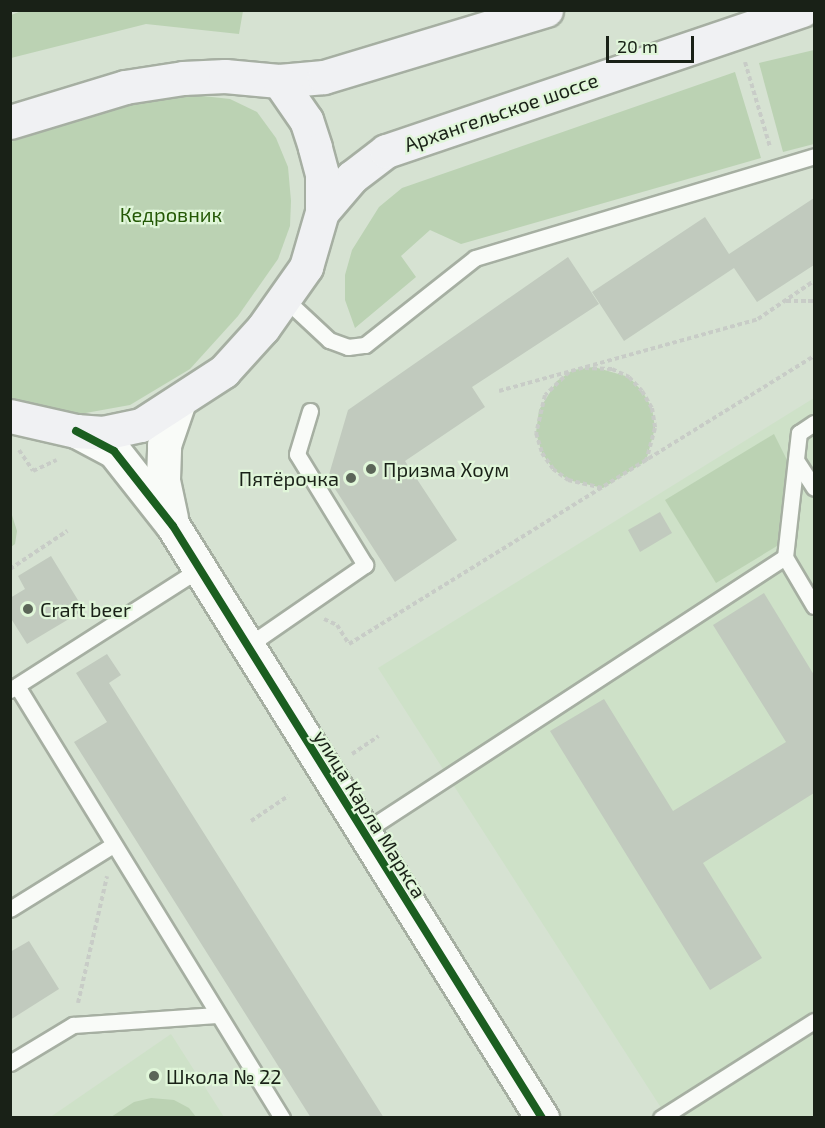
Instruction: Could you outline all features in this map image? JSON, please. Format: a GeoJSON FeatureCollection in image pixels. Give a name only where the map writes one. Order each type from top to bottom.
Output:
{"type":"FeatureCollection","features":[{"type":"Feature","properties":{"kind":"main road"},"geometry":{"type":"LineString","coordinates":[[10,122],[124,87],[183,78],[225,76],[279,81],[324,77],[546,10]]}},
{"type":"Feature","properties":{"kind":"main road","name":"Архангельское шоссе"},"geometry":{"type":"LineString","coordinates":[[322,212],[352,177],[386,151],[802,10]]}},
{"type":"Feature","properties":{"kind":"main road"},"geometry":{"type":"LineString","coordinates":[[13,431],[70,444],[103,433],[141,425],[178,404],[224,371],[284,298],[306,267],[322,212],[322,174],[306,120],[279,81]]}},
{"type":"Feature","properties":{"kind":"street"},"geometry":{"type":"LineString","coordinates":[[173,526],[165,502],[163,466],[164,445],[178,404]]}},
{"type":"Feature","properties":{"kind":"street"},"geometry":{"type":"LineString","coordinates":[[70,444],[114,451],[173,526]]}},
{"type":"Feature","properties":{"kind":"street","name":"улица Карла Маркса"},"geometry":{"type":"LineString","coordinates":[[173,526],[532,1114]]}},
{"type":"Feature","properties":{"kind":"lane"},"geometry":{"type":"LineString","coordinates":[[284,298],[329,340],[348,347],[364,345],[475,258],[814,156]]}},
{"type":"Feature","properties":{"kind":"lane"},"geometry":{"type":"LineString","coordinates":[[246,646],[365,565],[297,454],[310,411]]}},
{"type":"Feature","properties":{"kind":"lane"},"geometry":{"type":"LineString","coordinates":[[814,423],[799,433],[785,557],[814,606]]}},
{"type":"Feature","properties":{"kind":"lane"},"geometry":{"type":"LineString","coordinates":[[796,460],[814,488]]}},
{"type":"Feature","properties":{"kind":"lane"},"geometry":{"type":"LineString","coordinates":[[362,833],[785,557]]}},
{"type":"Feature","properties":{"kind":"lane"},"geometry":{"type":"LineString","coordinates":[[199,569],[14,688],[282,1118]]}},
{"type":"Feature","properties":{"kind":"lane"},"geometry":{"type":"LineString","coordinates":[[10,909],[113,845]]}},
{"type":"Feature","properties":{"kind":"lane"},"geometry":{"type":"LineString","coordinates":[[10,1063],[73,1024],[217,1015]]}},
{"type":"Feature","properties":{"kind":"lane"},"geometry":{"type":"LineString","coordinates":[[661,1118],[814,1022]]}},
{"type":"Feature","properties":{"kind":"path"},"geometry":{"type":"LineString","coordinates":[[743,58],[776,167]]}},
{"type":"Feature","properties":{"kind":"path"},"geometry":{"type":"LineString","coordinates":[[499,391],[758,319],[814,281]]}},
{"type":"Feature","properties":{"kind":"path"},"geometry":{"type":"LineString","coordinates":[[786,301],[814,301]]}},
{"type":"Feature","properties":{"kind":"path"},"geometry":{"type":"LineString","coordinates":[[303,608],[337,625],[349,644],[814,356]]}},
{"type":"Feature","properties":{"kind":"path"},"geometry":{"type":"LineString","coordinates":[[603,488],[568,480],[553,469],[542,453],[536,433],[545,395],[573,370],[612,369],[629,377],[642,391],[652,408],[655,428],[646,461]]}},
{"type":"Feature","properties":{"kind":"path"},"geometry":{"type":"LineString","coordinates":[[13,431],[33,471],[70,444]]}},
{"type":"Feature","properties":{"kind":"path"},"geometry":{"type":"LineString","coordinates":[[10,569],[67,531]]}},
{"type":"Feature","properties":{"kind":"path"},"geometry":{"type":"LineString","coordinates":[[342,760],[379,736]]}},
{"type":"Feature","properties":{"kind":"path"},"geometry":{"type":"LineString","coordinates":[[251,821],[288,796]]}},
{"type":"Feature","properties":{"kind":"path"},"geometry":{"type":"LineString","coordinates":[[73,1024],[113,845]]}},
{"type":"Feature","properties":{"kind":"shaded area"},"geometry":{"type":"Polygon","coordinates":[[[814,398],[814,1117],[667,1117],[378,668],[814,398]]]}},
{"type":"Feature","properties":{"kind":"shaded area","name":"Школа № 22"},"geometry":{"type":"Polygon","coordinates":[[[171,1034],[224,1117],[49,1118],[171,1034]]]}},
{"type":"Feature","properties":{"kind":"green space"},"geometry":{"type":"Polygon","coordinates":[[[24,10],[243,11],[239,34],[146,24],[11,58],[11,15],[24,10]]]}},
{"type":"Feature","properties":{"kind":"green space"},"geometry":{"type":"Polygon","coordinates":[[[814,50],[814,144],[783,152],[759,63],[814,50]]]}},
{"type":"Feature","properties":{"kind":"green space"},"geometry":{"type":"Polygon","coordinates":[[[735,72],[761,158],[461,244],[430,230],[401,256],[416,277],[355,328],[345,300],[345,275],[352,250],[379,207],[402,188],[735,72]]]}},
{"type":"Feature","properties":{"kind":"green space","name":"Кедровник"},"geometry":{"type":"Polygon","coordinates":[[[194,95],[230,99],[257,112],[276,138],[288,167],[291,201],[290,226],[278,259],[238,316],[190,369],[130,405],[80,414],[11,399],[10,142],[152,98],[194,95]]]}},
{"type":"Feature","properties":{"kind":"green space"},"geometry":{"type":"Polygon","coordinates":[[[594,367],[629,377],[642,391],[652,408],[655,428],[646,461],[603,488],[568,480],[553,469],[542,453],[536,433],[539,410],[557,381],[573,370],[594,367]]]}},
{"type":"Feature","properties":{"kind":"green space"},"geometry":{"type":"Polygon","coordinates":[[[774,434],[787,460],[777,546],[716,583],[665,500],[774,434]]]}},
{"type":"Feature","properties":{"kind":"green space"},"geometry":{"type":"Polygon","coordinates":[[[10,509],[17,531],[15,544],[11,547],[10,509]]]}},
{"type":"Feature","properties":{"kind":"green space"},"geometry":{"type":"Polygon","coordinates":[[[151,1098],[174,1100],[189,1108],[196,1117],[111,1117],[134,1102],[151,1098]]]}},
{"type":"Feature","properties":{"kind":"building"},"geometry":{"type":"Polygon","coordinates":[[[814,198],[814,265],[757,302],[734,268],[624,341],[592,292],[705,217],[729,254],[814,198]]]}},
{"type":"Feature","properties":{"kind":"building","name":"Призма Хоум"},"geometry":{"type":"Polygon","coordinates":[[[568,257],[599,304],[472,387],[485,407],[405,461],[457,540],[395,582],[328,478],[348,410],[568,257]]]}},
{"type":"Feature","properties":{"kind":"building"},"geometry":{"type":"Polygon","coordinates":[[[660,512],[672,533],[640,552],[628,530],[660,512]]]}},
{"type":"Feature","properties":{"kind":"building"},"geometry":{"type":"Polygon","coordinates":[[[51,556],[84,610],[27,644],[10,617],[10,598],[25,589],[18,576],[51,556]]]}},
{"type":"Feature","properties":{"kind":"building"},"geometry":{"type":"Polygon","coordinates":[[[764,593],[814,675],[814,793],[703,863],[762,958],[710,990],[550,731],[604,699],[673,811],[786,742],[713,625],[764,593]]]}},
{"type":"Feature","properties":{"kind":"building"},"geometry":{"type":"Polygon","coordinates":[[[107,654],[121,675],[109,683],[384,1118],[311,1118],[74,742],[107,722],[76,673],[107,654]]]}},
{"type":"Feature","properties":{"kind":"building"},"geometry":{"type":"Polygon","coordinates":[[[29,941],[59,989],[10,1020],[10,952],[29,941]]]}},
{"type":"Feature","properties":{"kind":"cycle path"},"geometry":{"type":"LineString","coordinates":[[76,431],[114,451],[173,526],[542,1118]]}},
{"type":"Feature","properties":{"kind":"place","name":"Призма Хоум"},"geometry":{"type":"Point","coordinates":[371,469]}},
{"type":"Feature","properties":{"kind":"place","name":"Пятёрочка"},"geometry":{"type":"Point","coordinates":[351,478]}},
{"type":"Feature","properties":{"kind":"place","name":"Craft beer"},"geometry":{"type":"Point","coordinates":[28,609]}},
{"type":"Feature","properties":{"kind":"place","name":"Школа № 22"},"geometry":{"type":"Point","coordinates":[154,1076]}}]}
